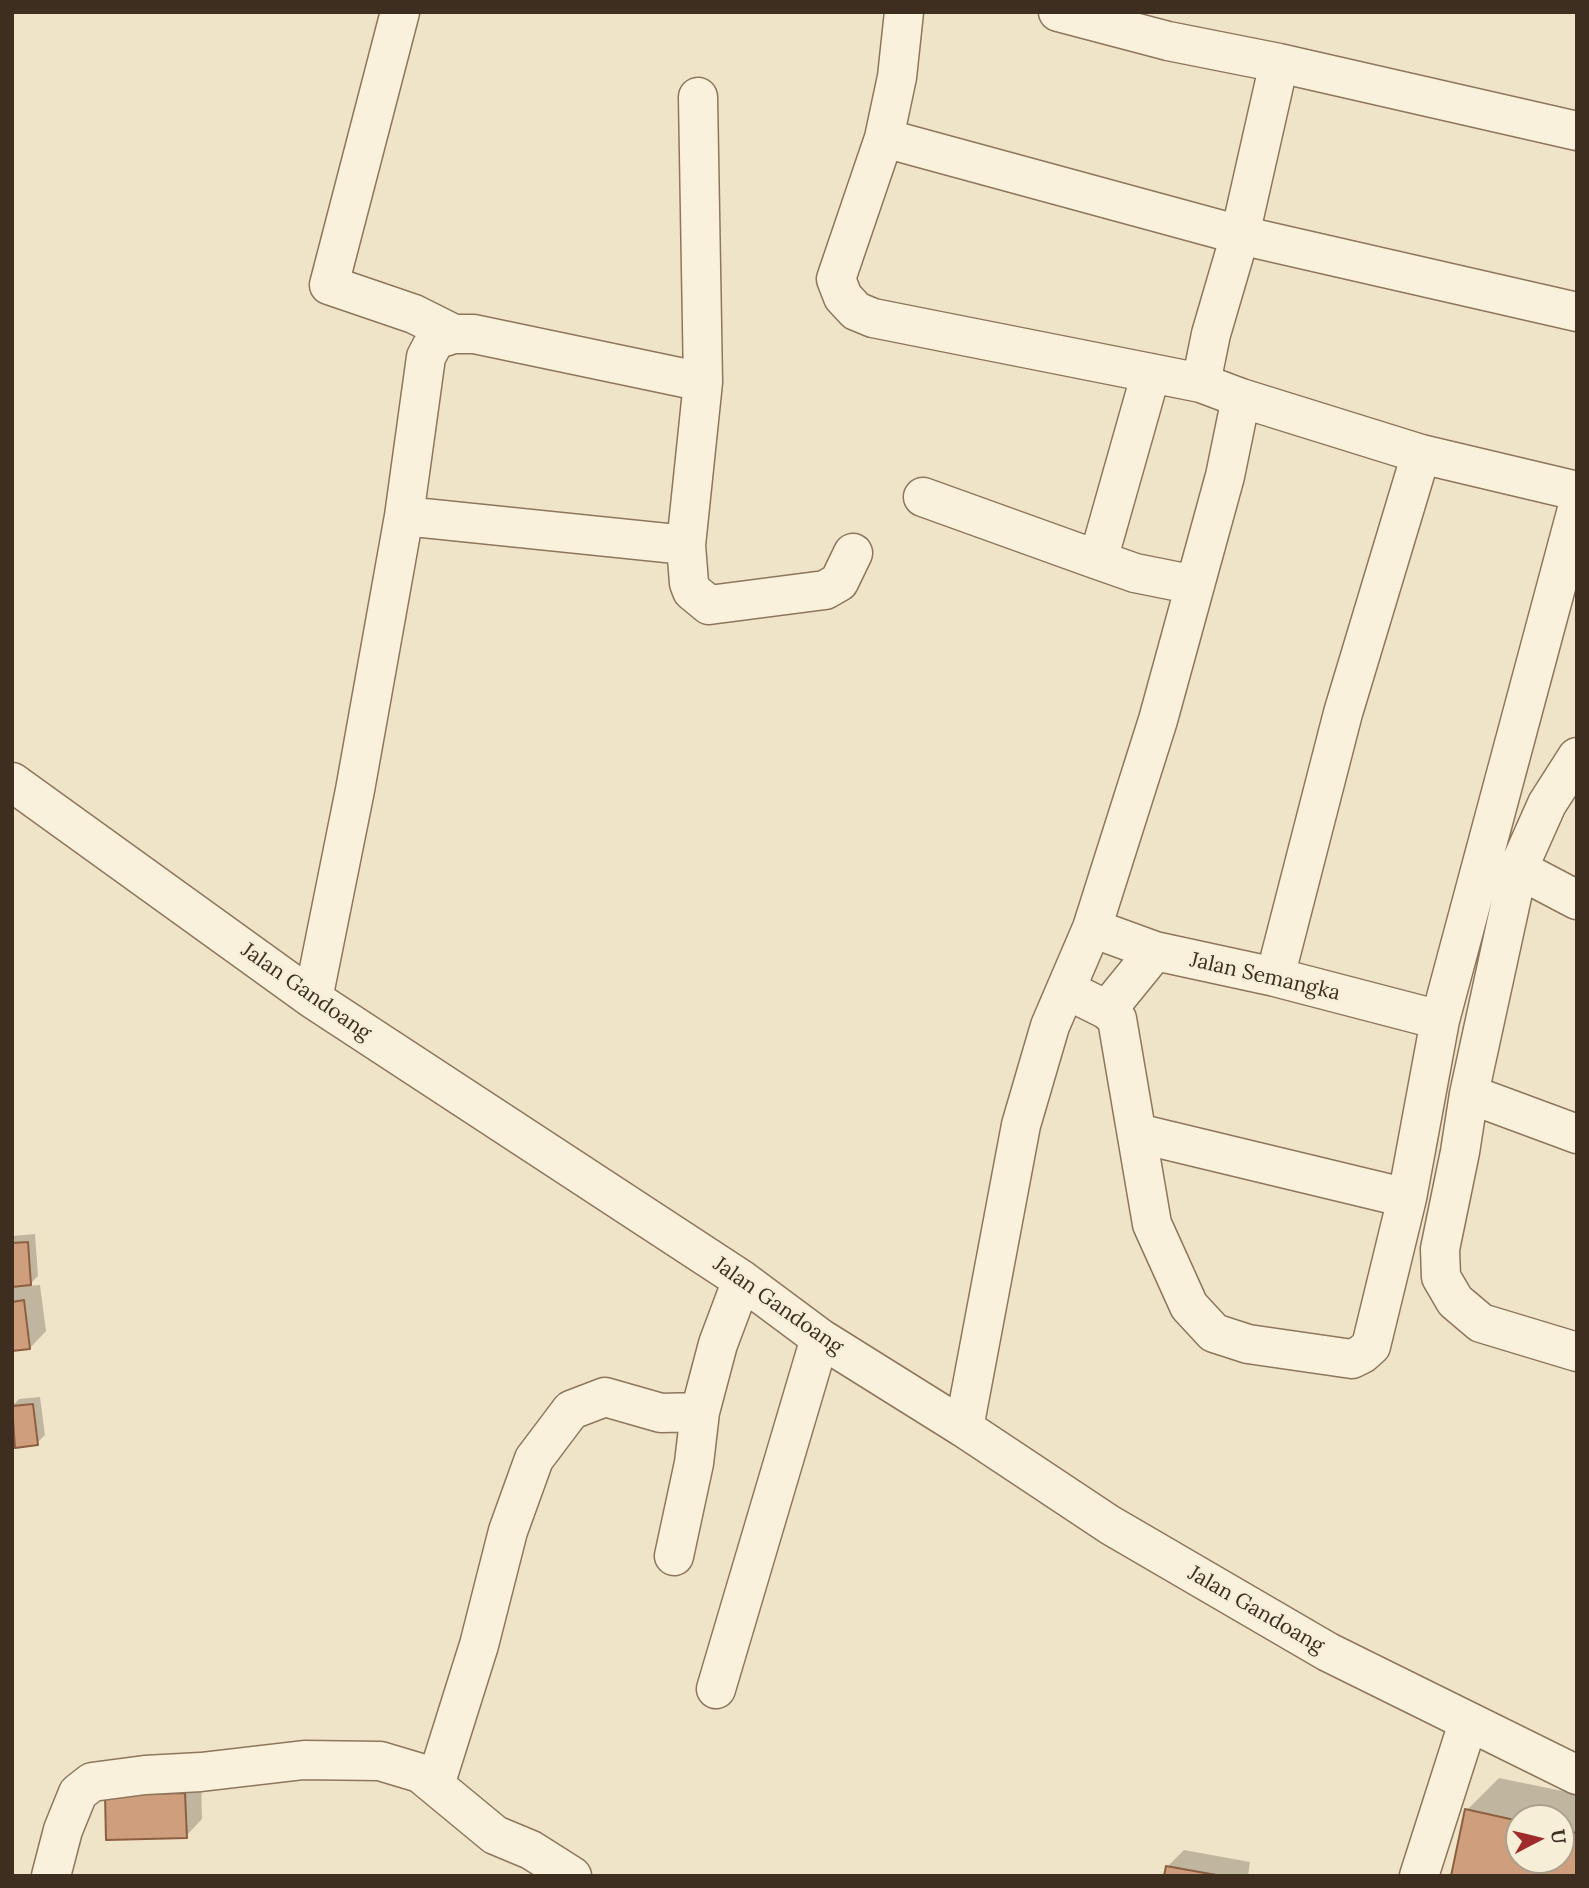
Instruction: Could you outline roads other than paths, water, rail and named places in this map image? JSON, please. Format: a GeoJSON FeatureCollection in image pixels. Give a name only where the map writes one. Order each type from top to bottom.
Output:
{"type":"FeatureCollection","features":[{"type":"Feature","properties":{"kind":"street"},"geometry":{"type":"LineString","coordinates":[[400,12],[329,285],[414,314],[454,334]]}},
{"type":"Feature","properties":{"kind":"street"},"geometry":{"type":"LineString","coordinates":[[904,12],[897,77],[884,138],[836,279],[842,297],[856,311],[873,318],[1200,383],[1421,454],[1577,491]]}},
{"type":"Feature","properties":{"kind":"street"},"geometry":{"type":"LineString","coordinates":[[1058,12],[1172,27],[1279,63],[1577,131]]}},
{"type":"Feature","properties":{"kind":"street"},"geometry":{"type":"LineString","coordinates":[[1200,383],[1211,334],[1240,235],[1279,63]]}},
{"type":"Feature","properties":{"kind":"street"},"geometry":{"type":"LineString","coordinates":[[698,97],[703,382],[686,545],[689,583],[692,591],[709,605],[825,590],[839,582],[853,553]]}},
{"type":"Feature","properties":{"kind":"street"},"geometry":{"type":"LineString","coordinates":[[884,138],[1240,235],[1577,312]]}},
{"type":"Feature","properties":{"kind":"street"},"geometry":{"type":"LineString","coordinates":[[313,999],[355,790],[404,516],[426,357],[435,340],[454,334],[474,334],[703,382]]}},
{"type":"Feature","properties":{"kind":"street"},"geometry":{"type":"LineString","coordinates":[[1098,561],[1151,373]]}},
{"type":"Feature","properties":{"kind":"street"},"geometry":{"type":"LineString","coordinates":[[964,1428],[1021,1125],[1050,1026],[1092,928],[1158,720],[1225,476],[1241,398]]}},
{"type":"Feature","properties":{"kind":"street"},"geometry":{"type":"LineString","coordinates":[[1275,978],[1343,713],[1421,454]]}},
{"type":"Feature","properties":{"kind":"street"},"geometry":{"type":"LineString","coordinates":[[923,497],[1135,573],[1195,585]]}},
{"type":"Feature","properties":{"kind":"street"},"geometry":{"type":"LineString","coordinates":[[1067,990],[1107,1010],[1117,1019],[1152,1224],[1189,1306],[1214,1333],[1248,1344],[1352,1359],[1362,1354],[1371,1346],[1407,1198],[1440,1020],[1577,509]]}},
{"type":"Feature","properties":{"kind":"street"},"geometry":{"type":"LineString","coordinates":[[404,516],[686,545]]}},
{"type":"Feature","properties":{"kind":"street"},"geometry":{"type":"LineString","coordinates":[[1577,757],[1547,804],[1518,869],[1469,1094],[1440,1249],[1441,1277],[1455,1301],[1481,1323],[1577,1352]]}},
{"type":"Feature","properties":{"kind":"street","name":"Jalan Gandoang"},"geometry":{"type":"LineString","coordinates":[[12,782],[313,999],[742,1280],[820,1338],[964,1428],[1110,1525],[1328,1653],[1577,1776]]}},
{"type":"Feature","properties":{"kind":"street"},"geometry":{"type":"LineString","coordinates":[[1518,869],[1577,900]]}},
{"type":"Feature","properties":{"kind":"street","name":"Jalan Semangka"},"geometry":{"type":"LineString","coordinates":[[1092,928],[1155,951],[1440,1020]]}},
{"type":"Feature","properties":{"kind":"street"},"geometry":{"type":"LineString","coordinates":[[1107,1010],[1155,951]]}},
{"type":"Feature","properties":{"kind":"street"},"geometry":{"type":"LineString","coordinates":[[1469,1094],[1577,1134]]}},
{"type":"Feature","properties":{"kind":"street"},"geometry":{"type":"LineString","coordinates":[[1137,1133],[1407,1198]]}},
{"type":"Feature","properties":{"kind":"street"},"geometry":{"type":"LineString","coordinates":[[674,1556],[694,1463],[700,1412],[718,1344],[742,1280]]}},
{"type":"Feature","properties":{"kind":"street"},"geometry":{"type":"LineString","coordinates":[[716,1689],[820,1338]]}},
{"type":"Feature","properties":{"kind":"street"},"geometry":{"type":"LineString","coordinates":[[435,1785],[479,1644],[509,1531],[534,1459],[571,1410],[605,1397],[661,1413],[700,1412]]}},
{"type":"Feature","properties":{"kind":"street"},"geometry":{"type":"LineString","coordinates":[[1419,1876],[1468,1723]]}},
{"type":"Feature","properties":{"kind":"street"},"geometry":{"type":"LineString","coordinates":[[51,1876],[63,1830],[78,1793],[92,1782],[201,1773],[304,1760],[380,1761],[420,1773],[495,1835],[531,1850],[572,1876]]}}]}
